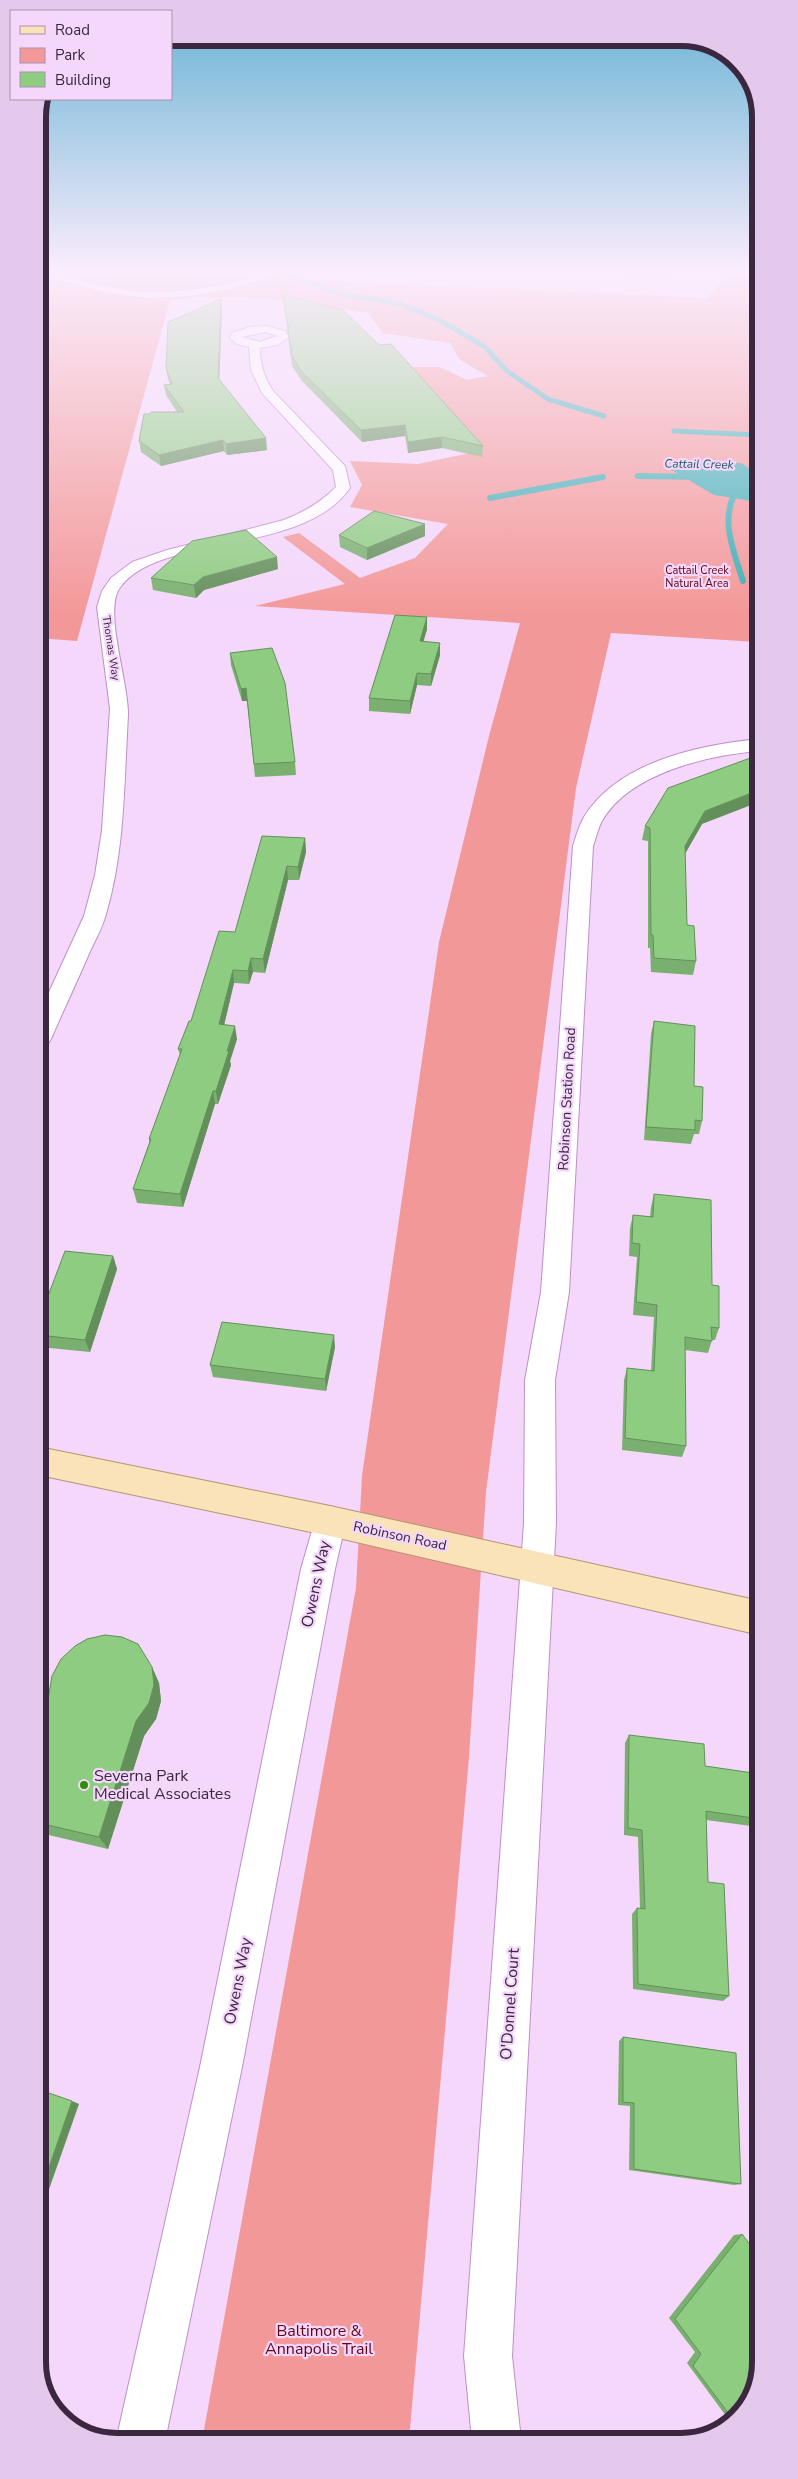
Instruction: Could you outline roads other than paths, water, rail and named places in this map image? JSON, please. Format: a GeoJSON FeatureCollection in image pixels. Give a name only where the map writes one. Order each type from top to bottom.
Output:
{"type":"FeatureCollection","features":[{"type":"Feature","properties":{"kind":"main road","name":"Robinson Road"},"geometry":{"type":"LineString","coordinates":[[46,1462],[330,1520],[752,1616]]}},
{"type":"Feature","properties":{"kind":"street","name":"Thomas Way"},"geometry":{"type":"LineString","coordinates":[[46,1025],[96,916],[112,830],[118,709],[104,607],[110,591],[130,569],[140,563],[305,518],[337,498],[343,488],[340,469],[268,393],[262,384]]}},
{"type":"Feature","properties":{"kind":"street","name":"Robinson Station Road"},"geometry":{"type":"LineString","coordinates":[[538,1567],[540,1524],[540,1380],[555,1292],[583,846],[594,818],[613,796],[646,775],[676,760],[716,750],[752,746]]}},
{"type":"Feature","properties":{"kind":"street","name":"Owens Way"},"geometry":{"type":"LineString","coordinates":[[142,2433],[221,2067],[318,1569],[330,1520]]}},
{"type":"Feature","properties":{"kind":"street","name":"O'Donnel Court"},"geometry":{"type":"LineString","coordinates":[[496,2433],[488,2356],[538,1567]]}},
{"type":"Feature","properties":{"kind":"water"},"geometry":{"type":"Polygon","coordinates":[[[699,463],[741,463],[752,470],[752,501],[714,495],[670,469],[699,463]]]}},
{"type":"Feature","properties":{"kind":"waterway","name":"Cattail Creek"},"geometry":{"type":"LineString","coordinates":[[526,384],[548,399],[604,416]]}},
{"type":"Feature","properties":{"kind":"waterway","name":"Cattail Creek"},"geometry":{"type":"LineString","coordinates":[[674,431],[752,435]]}},
{"type":"Feature","properties":{"kind":"waterway","name":"Cattail Creek"},"geometry":{"type":"LineString","coordinates":[[638,476],[699,477]]}},
{"type":"Feature","properties":{"kind":"waterway","name":"Cattail Creek"},"geometry":{"type":"LineString","coordinates":[[490,498],[603,477]]}},
{"type":"Feature","properties":{"kind":"waterway"},"geometry":{"type":"LineString","coordinates":[[739,486],[729,509],[728,521],[729,533],[743,581]]}},
{"type":"Feature","properties":{"kind":"place","name":"Severna Park Medical Associates"},"geometry":{"type":"Point","coordinates":[84,1785]}},
{"type":"Feature","properties":{"kind":"park label","name":"Cattail Creek Natural Area"},"geometry":{"type":"Point","coordinates":[697,576]}},
{"type":"Feature","properties":{"kind":"park label","name":"Baltimore & Annapolis Trail"},"geometry":{"type":"Point","coordinates":[319,2340]}}]}
